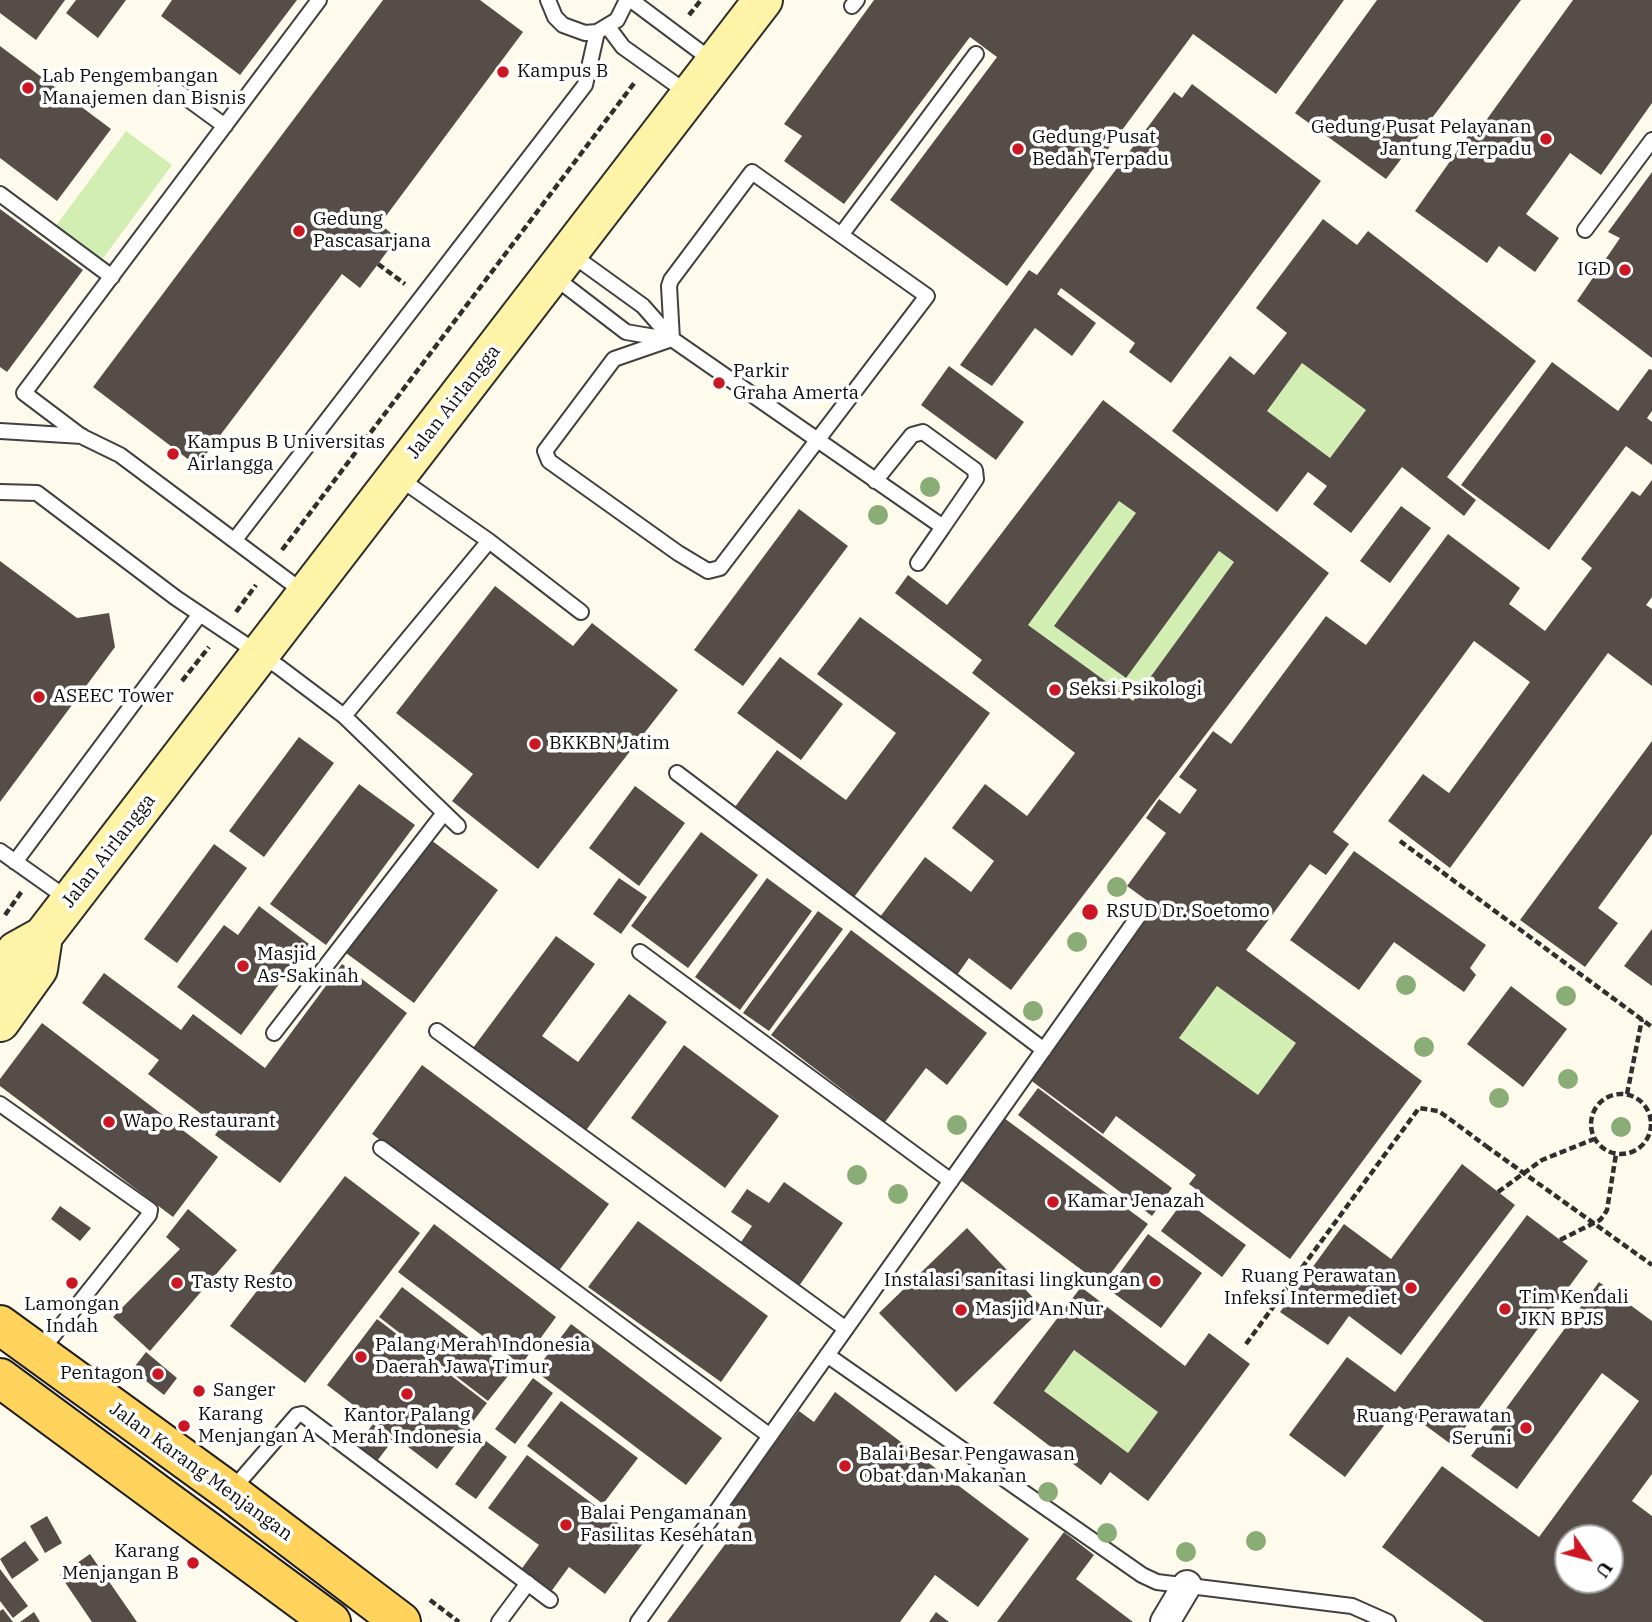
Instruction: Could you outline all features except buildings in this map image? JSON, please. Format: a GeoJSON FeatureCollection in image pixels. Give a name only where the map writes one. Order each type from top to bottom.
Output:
{"type":"FeatureCollection","features":[{"type":"Feature","properties":{"kind":"main road","name":"Jalan Airlangga"},"geometry":{"type":"LineString","coordinates":[[0,972],[16,951],[43,936],[763,0]]}},
{"type":"Feature","properties":{"kind":"main road","name":"Jalan Airlangga"},"geometry":{"type":"LineString","coordinates":[[0,1022],[38,969],[43,936]]}},
{"type":"Feature","properties":{"kind":"main road","name":"Jalan Karang Menjangan"},"geometry":{"type":"LineString","coordinates":[[0,1325],[230,1492],[401,1622]]}},
{"type":"Feature","properties":{"kind":"main road"},"geometry":{"type":"LineString","coordinates":[[0,1377],[331,1622]]}},
{"type":"Feature","properties":{"kind":"street"},"geometry":{"type":"LineString","coordinates":[[1165,1622],[1187,1585]]}},
{"type":"Feature","properties":{"kind":"lane"},"geometry":{"type":"LineString","coordinates":[[308,592],[120,455],[81,436],[24,393],[319,0]]}},
{"type":"Feature","properties":{"kind":"lane"},"geometry":{"type":"LineString","coordinates":[[548,0],[555,17],[574,30],[602,29],[617,20],[629,0],[715,63]]}},
{"type":"Feature","properties":{"kind":"lane"},"geometry":{"type":"LineString","coordinates":[[602,29],[622,47],[690,95]]}},
{"type":"Feature","properties":{"kind":"lane"},"geometry":{"type":"LineString","coordinates":[[237,537],[585,85],[602,29]]}},
{"type":"Feature","properties":{"kind":"lane"},"geometry":{"type":"LineString","coordinates":[[841,235],[976,54]]}},
{"type":"Feature","properties":{"kind":"lane"},"geometry":{"type":"LineString","coordinates":[[166,83],[225,126]]}},
{"type":"Feature","properties":{"kind":"lane"},"geometry":{"type":"LineString","coordinates":[[1585,230],[1652,140]]}},
{"type":"Feature","properties":{"kind":"lane"},"geometry":{"type":"LineString","coordinates":[[752,172],[927,296],[818,442],[720,568],[714,571],[708,571],[678,553],[546,458],[545,451],[609,363],[621,355],[672,340],[671,280],[752,172]]}},
{"type":"Feature","properties":{"kind":"lane"},"geometry":{"type":"LineString","coordinates":[[0,194],[112,277]]}},
{"type":"Feature","properties":{"kind":"lane"},"geometry":{"type":"LineString","coordinates":[[561,264],[626,332],[672,340]]}},
{"type":"Feature","properties":{"kind":"lane"},"geometry":{"type":"LineString","coordinates":[[561,264],[643,306],[672,340],[943,527]]}},
{"type":"Feature","properties":{"kind":"lane"},"geometry":{"type":"LineString","coordinates":[[0,431],[81,436],[102,441],[124,452],[271,565]]}},
{"type":"Feature","properties":{"kind":"lane"},"geometry":{"type":"LineString","coordinates":[[876,481],[912,435],[923,432],[975,470],[976,479],[918,563]]}},
{"type":"Feature","properties":{"kind":"lane"},"geometry":{"type":"LineString","coordinates":[[397,476],[489,541],[581,612]]}},
{"type":"Feature","properties":{"kind":"lane"},"geometry":{"type":"LineString","coordinates":[[0,492],[37,494],[176,598],[261,654],[344,716],[458,826]]}},
{"type":"Feature","properties":{"kind":"lane"},"geometry":{"type":"LineString","coordinates":[[344,716],[489,541]]}},
{"type":"Feature","properties":{"kind":"lane"},"geometry":{"type":"LineString","coordinates":[[15,862],[200,614]]}},
{"type":"Feature","properties":{"kind":"lane"},"geometry":{"type":"LineString","coordinates":[[677,773],[1044,1050]]}},
{"type":"Feature","properties":{"kind":"lane"},"geometry":{"type":"LineString","coordinates":[[274,1033],[444,813]]}},
{"type":"Feature","properties":{"kind":"lane"},"geometry":{"type":"LineString","coordinates":[[0,851],[70,901]]}},
{"type":"Feature","properties":{"kind":"lane"},"geometry":{"type":"LineString","coordinates":[[638,1622],[1140,914]]}},
{"type":"Feature","properties":{"kind":"lane"},"geometry":{"type":"LineString","coordinates":[[640,952],[951,1181]]}},
{"type":"Feature","properties":{"kind":"lane"},"geometry":{"type":"LineString","coordinates":[[436,1031],[846,1329]]}},
{"type":"Feature","properties":{"kind":"lane"},"geometry":{"type":"LineString","coordinates":[[0,1104],[150,1210],[149,1215],[39,1353]]}},
{"type":"Feature","properties":{"kind":"lane"},"geometry":{"type":"LineString","coordinates":[[381,1148],[770,1436]]}},
{"type":"Feature","properties":{"kind":"lane"},"geometry":{"type":"LineString","coordinates":[[827,1355],[1142,1575],[1157,1582],[1352,1606],[1388,1622]]}},
{"type":"Feature","properties":{"kind":"lane"},"geometry":{"type":"LineString","coordinates":[[230,1492],[297,1415],[302,1414],[550,1600]]}},
{"type":"Feature","properties":{"kind":"lane"},"geometry":{"type":"LineString","coordinates":[[499,1622],[528,1583]]}},
{"type":"Feature","properties":{"kind":"path"},"geometry":{"type":"LineString","coordinates":[[675,32],[701,0]]}},
{"type":"Feature","properties":{"kind":"path"},"geometry":{"type":"LineString","coordinates":[[174,692],[649,65]]}},
{"type":"Feature","properties":{"kind":"path"},"geometry":{"type":"LineString","coordinates":[[378,264],[423,297]]}},
{"type":"Feature","properties":{"kind":"path"},"geometry":{"type":"LineString","coordinates":[[1400,841],[1652,1027]]}},
{"type":"Feature","properties":{"kind":"path"},"geometry":{"type":"LineString","coordinates":[[0,922],[34,876]]}},
{"type":"Feature","properties":{"kind":"path"},"geometry":{"type":"LineString","coordinates":[[1627,1094],[1642,1019]]}},
{"type":"Feature","properties":{"kind":"path"},"geometry":{"type":"LineString","coordinates":[[1613,1094],[1627,1094],[1650,1108],[1649,1136],[1641,1147],[1629,1154],[1616,1154],[1603,1149],[1594,1139],[1590,1126],[1593,1112],[1601,1101],[1613,1094]]}},
{"type":"Feature","properties":{"kind":"path"},"geometry":{"type":"LineString","coordinates":[[1246,1344],[1419,1108],[1438,1111],[1447,1117],[1652,1265]]}},
{"type":"Feature","properties":{"kind":"path"},"geometry":{"type":"LineString","coordinates":[[1498,1192],[1542,1160],[1594,1139]]}},
{"type":"Feature","properties":{"kind":"path"},"geometry":{"type":"LineString","coordinates":[[1560,1240],[1600,1220],[1604,1215],[1616,1154]]}},
{"type":"Feature","properties":{"kind":"green space"},"geometry":{"type":"Polygon","coordinates":[[[126,131],[172,165],[101,261],[55,227],[126,131]]]}},
{"type":"Feature","properties":{"kind":"green space"},"geometry":{"type":"Polygon","coordinates":[[[1302,363],[1366,410],[1330,458],[1267,411],[1302,363]]]}},
{"type":"Feature","properties":{"kind":"green space"},"geometry":{"type":"Polygon","coordinates":[[[1119,501],[1136,513],[1126,677],[1219,551],[1234,562],[1133,701],[1028,625],[1119,501]]]}},
{"type":"Feature","properties":{"kind":"green space"},"geometry":{"type":"Polygon","coordinates":[[[1217,986],[1296,1043],[1258,1095],[1179,1038],[1217,986]]]}},
{"type":"Feature","properties":{"kind":"green space"},"geometry":{"type":"Polygon","coordinates":[[[1074,1350],[1158,1412],[1128,1453],[1044,1391],[1074,1350]]]}},
{"type":"Feature","properties":{"kind":"place","name":"Kampus B"},"geometry":{"type":"Point","coordinates":[503,72]}},
{"type":"Feature","properties":{"kind":"place","name":"Lab Pengembangan Manajemen dan Bisnis"},"geometry":{"type":"Point","coordinates":[28,88]}},
{"type":"Feature","properties":{"kind":"place","name":"Gedung Pusat Pelayanan Jantung Terpadu"},"geometry":{"type":"Point","coordinates":[1546,139]}},
{"type":"Feature","properties":{"kind":"place","name":"Gedung Pusat Bedah Terpadu"},"geometry":{"type":"Point","coordinates":[1018,149]}},
{"type":"Feature","properties":{"kind":"place","name":"Gedung Pascasarjana"},"geometry":{"type":"Point","coordinates":[299,231]}},
{"type":"Feature","properties":{"kind":"place","name":"IGD"},"geometry":{"type":"Point","coordinates":[1625,270]}},
{"type":"Feature","properties":{"kind":"place","name":"Parkir Graha Amerta"},"geometry":{"type":"Point","coordinates":[719,383]}},
{"type":"Feature","properties":{"kind":"place","name":"Kampus B Universitas Airlangga"},"geometry":{"type":"Point","coordinates":[173,454]}},
{"type":"Feature","properties":{"kind":"place","name":"Seksi Psikologi"},"geometry":{"type":"Point","coordinates":[1055,690]}},
{"type":"Feature","properties":{"kind":"place","name":"ASEEC Tower"},"geometry":{"type":"Point","coordinates":[39,697]}},
{"type":"Feature","properties":{"kind":"place","name":"BKKBN Jatim"},"geometry":{"type":"Point","coordinates":[535,744]}},
{"type":"Feature","properties":{"kind":"place","name":"RSUD Dr. Soetomo"},"geometry":{"type":"Point","coordinates":[1090,912]}},
{"type":"Feature","properties":{"kind":"place","name":"Masjid As-Sakinah"},"geometry":{"type":"Point","coordinates":[243,966]}},
{"type":"Feature","properties":{"kind":"place","name":"Wapo Restaurant"},"geometry":{"type":"Point","coordinates":[109,1122]}},
{"type":"Feature","properties":{"kind":"place","name":"Kamar Jenazah"},"geometry":{"type":"Point","coordinates":[1053,1202]}},
{"type":"Feature","properties":{"kind":"place","name":"Instalasi sanitasi lingkungan"},"geometry":{"type":"Point","coordinates":[1155,1281]}},
{"type":"Feature","properties":{"kind":"place","name":"Lamongan Indah"},"geometry":{"type":"Point","coordinates":[72,1283]}},
{"type":"Feature","properties":{"kind":"place","name":"Tasty Resto"},"geometry":{"type":"Point","coordinates":[177,1283]}},
{"type":"Feature","properties":{"kind":"place","name":"Ruang Perawatan Infeksi Intermediet"},"geometry":{"type":"Point","coordinates":[1411,1288]}},
{"type":"Feature","properties":{"kind":"place","name":"Tim Kendali JKN BPJS"},"geometry":{"type":"Point","coordinates":[1505,1309]}},
{"type":"Feature","properties":{"kind":"place","name":"Masjid An Nur"},"geometry":{"type":"Point","coordinates":[961,1310]}},
{"type":"Feature","properties":{"kind":"place","name":"Palang Merah Indonesia Daerah Jawa Timur"},"geometry":{"type":"Point","coordinates":[361,1357]}},
{"type":"Feature","properties":{"kind":"place","name":"Pentagon"},"geometry":{"type":"Point","coordinates":[158,1374]}},
{"type":"Feature","properties":{"kind":"place","name":"Sanger"},"geometry":{"type":"Point","coordinates":[199,1391]}},
{"type":"Feature","properties":{"kind":"place","name":"Kantor Palang Merah Indonesia"},"geometry":{"type":"Point","coordinates":[407,1394]}},
{"type":"Feature","properties":{"kind":"place","name":"Karang Menjangan A"},"geometry":{"type":"Point","coordinates":[184,1426]}},
{"type":"Feature","properties":{"kind":"place","name":"Ruang Perawatan Seruni"},"geometry":{"type":"Point","coordinates":[1526,1428]}},
{"type":"Feature","properties":{"kind":"place","name":"Balai Besar Pengawasan Obat dan Makanan"},"geometry":{"type":"Point","coordinates":[845,1466]}},
{"type":"Feature","properties":{"kind":"place","name":"Balai Pengamanan Fasilitas Kesehatan"},"geometry":{"type":"Point","coordinates":[566,1525]}},
{"type":"Feature","properties":{"kind":"place","name":"Karang Menjangan B"},"geometry":{"type":"Point","coordinates":[193,1563]}}]}
